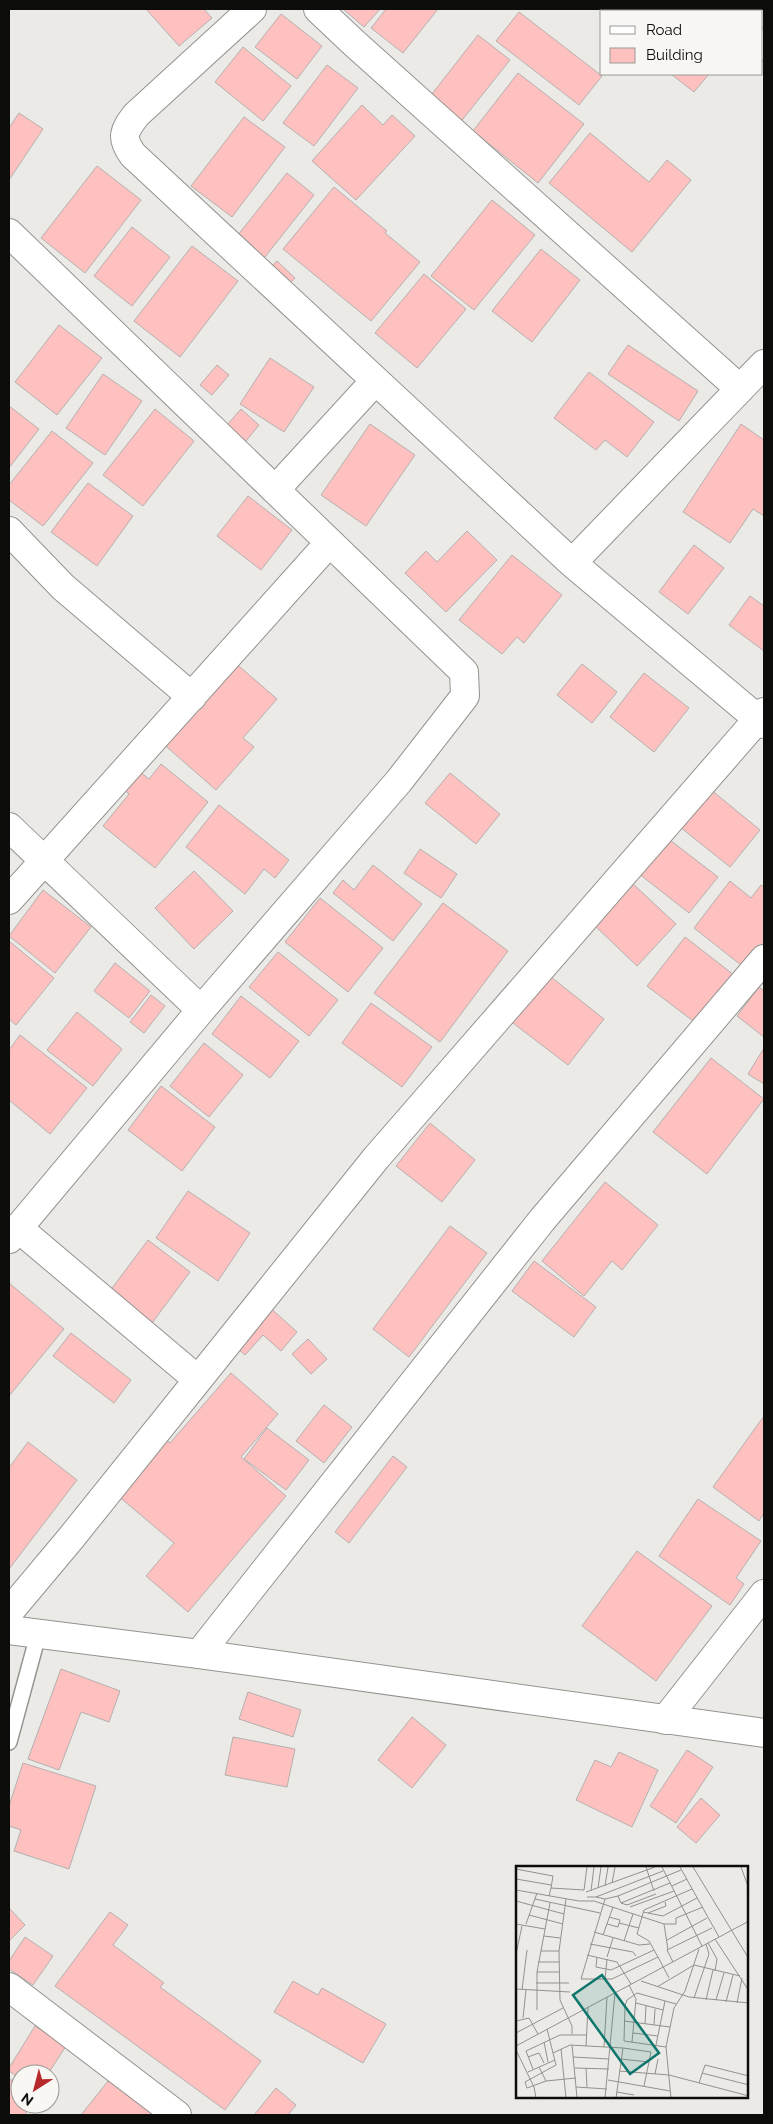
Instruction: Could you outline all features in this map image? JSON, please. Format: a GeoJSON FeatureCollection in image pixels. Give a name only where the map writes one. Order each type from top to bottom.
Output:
{"type":"FeatureCollection","features":[{"type":"Feature","properties":{"kind":"street"},"geometry":{"type":"LineString","coordinates":[[9,1612],[71,1538],[376,1158],[762,718],[572,564],[133,155],[125,144],[126,129],[136,115],[252,9]]}},
{"type":"Feature","properties":{"kind":"street"},"geometry":{"type":"LineString","coordinates":[[318,9],[740,389]]}},
{"type":"Feature","properties":{"kind":"street"},"geometry":{"type":"LineString","coordinates":[[9,233],[464,672],[465,696],[399,781],[201,1010],[13,1233],[197,1379]]}},
{"type":"Feature","properties":{"kind":"street"},"geometry":{"type":"LineString","coordinates":[[572,564],[764,364]]}},
{"type":"Feature","properties":{"kind":"street"},"geometry":{"type":"LineString","coordinates":[[275,490],[375,380]]}},
{"type":"Feature","properties":{"kind":"street"},"geometry":{"type":"LineString","coordinates":[[9,531],[63,587],[192,697]]}},
{"type":"Feature","properties":{"kind":"street"},"geometry":{"type":"LineString","coordinates":[[9,900],[329,543]]}},
{"type":"Feature","properties":{"kind":"street"},"geometry":{"type":"LineString","coordinates":[[9,827],[201,1010]]}},
{"type":"Feature","properties":{"kind":"street"},"geometry":{"type":"LineString","coordinates":[[199,1654],[542,1220],[764,960]]}},
{"type":"Feature","properties":{"kind":"street"},"geometry":{"type":"LineString","coordinates":[[665,1720],[764,1594]]}},
{"type":"Feature","properties":{"kind":"street"},"geometry":{"type":"LineString","coordinates":[[9,1630],[199,1654],[764,1733]]}},
{"type":"Feature","properties":{"kind":"street"},"geometry":{"type":"LineString","coordinates":[[11,1995],[177,2115]]}},
{"type":"Feature","properties":{"kind":"lane"},"geometry":{"type":"LineString","coordinates":[[9,1742],[38,1635]]}},
{"type":"Feature","properties":{"kind":"building"},"geometry":{"type":"Polygon","coordinates":[[[146,9],[204,9],[212,18],[179,46],[146,9]]]}},
{"type":"Feature","properties":{"kind":"building"},"geometry":{"type":"Polygon","coordinates":[[[343,9],[380,9],[364,27],[343,9]]]}},
{"type":"Feature","properties":{"kind":"building"},"geometry":{"type":"Polygon","coordinates":[[[386,9],[438,9],[403,53],[371,28],[386,9]]]}},
{"type":"Feature","properties":{"kind":"building"},"geometry":{"type":"Polygon","coordinates":[[[519,12],[602,76],[579,105],[496,41],[519,12]]]}},
{"type":"Feature","properties":{"kind":"building"},"geometry":{"type":"Polygon","coordinates":[[[281,14],[322,46],[297,79],[255,47],[281,14]]]}},
{"type":"Feature","properties":{"kind":"building"},"geometry":{"type":"Polygon","coordinates":[[[478,35],[510,60],[459,124],[428,99],[478,35]]]}},
{"type":"Feature","properties":{"kind":"building"},"geometry":{"type":"Polygon","coordinates":[[[243,47],[291,86],[263,121],[215,82],[243,47]]]}},
{"type":"Feature","properties":{"kind":"building"},"geometry":{"type":"Polygon","coordinates":[[[327,65],[358,88],[314,146],[283,123],[327,65]]]}},
{"type":"Feature","properties":{"kind":"building"},"geometry":{"type":"Polygon","coordinates":[[[518,73],[584,124],[538,183],[473,131],[518,73]]]}},
{"type":"Feature","properties":{"kind":"building"},"geometry":{"type":"Polygon","coordinates":[[[672,75],[708,75],[694,92],[672,75]]]}},
{"type":"Feature","properties":{"kind":"building"},"geometry":{"type":"Polygon","coordinates":[[[362,105],[383,125],[392,115],[415,136],[356,200],[312,161],[362,105]]]}},
{"type":"Feature","properties":{"kind":"building"},"geometry":{"type":"Polygon","coordinates":[[[19,113],[43,129],[9,180],[9,128],[19,113]]]}},
{"type":"Feature","properties":{"kind":"building"},"geometry":{"type":"Polygon","coordinates":[[[244,117],[285,147],[232,217],[191,186],[244,117]]]}},
{"type":"Feature","properties":{"kind":"building"},"geometry":{"type":"Polygon","coordinates":[[[590,133],[649,182],[667,160],[691,180],[632,252],[549,183],[590,133]]]}},
{"type":"Feature","properties":{"kind":"building"},"geometry":{"type":"Polygon","coordinates":[[[97,166],[141,200],[85,273],[41,238],[97,166]]]}},
{"type":"Feature","properties":{"kind":"building"},"geometry":{"type":"Polygon","coordinates":[[[287,173],[314,195],[261,262],[234,240],[287,173]]]}},
{"type":"Feature","properties":{"kind":"building"},"geometry":{"type":"Polygon","coordinates":[[[334,187],[387,231],[385,233],[420,262],[371,321],[283,249],[334,187]]]}},
{"type":"Feature","properties":{"kind":"building"},"geometry":{"type":"Polygon","coordinates":[[[492,200],[535,235],[474,310],[431,276],[492,200]]]}},
{"type":"Feature","properties":{"kind":"building"},"geometry":{"type":"Polygon","coordinates":[[[132,227],[170,257],[132,306],[94,276],[132,227]]]}},
{"type":"Feature","properties":{"kind":"building"},"geometry":{"type":"Polygon","coordinates":[[[192,246],[238,281],[180,357],[134,321],[192,246]]]}},
{"type":"Feature","properties":{"kind":"building"},"geometry":{"type":"Polygon","coordinates":[[[541,249],[580,280],[532,342],[492,311],[541,249]]]}},
{"type":"Feature","properties":{"kind":"building"},"geometry":{"type":"Polygon","coordinates":[[[277,261],[295,278],[282,292],[264,274],[277,261]]]}},
{"type":"Feature","properties":{"kind":"building"},"geometry":{"type":"Polygon","coordinates":[[[424,274],[466,309],[417,368],[375,333],[424,274]]]}},
{"type":"Feature","properties":{"kind":"building"},"geometry":{"type":"Polygon","coordinates":[[[59,325],[102,358],[57,415],[15,382],[59,325]]]}},
{"type":"Feature","properties":{"kind":"building"},"geometry":{"type":"Polygon","coordinates":[[[628,345],[698,391],[679,421],[608,374],[628,345]]]}},
{"type":"Feature","properties":{"kind":"building"},"geometry":{"type":"Polygon","coordinates":[[[270,358],[314,387],[284,432],[240,404],[270,358]]]}},
{"type":"Feature","properties":{"kind":"building"},"geometry":{"type":"Polygon","coordinates":[[[217,365],[229,375],[212,395],[200,385],[217,365]]]}},
{"type":"Feature","properties":{"kind":"building"},"geometry":{"type":"Polygon","coordinates":[[[589,372],[654,422],[627,457],[605,440],[596,450],[554,418],[589,372]]]}},
{"type":"Feature","properties":{"kind":"building"},"geometry":{"type":"Polygon","coordinates":[[[103,374],[142,401],[105,455],[66,428],[103,374]]]}},
{"type":"Feature","properties":{"kind":"building"},"geometry":{"type":"Polygon","coordinates":[[[9,406],[39,429],[9,468],[9,406]]]}},
{"type":"Feature","properties":{"kind":"building"},"geometry":{"type":"Polygon","coordinates":[[[155,409],[194,441],[143,506],[103,475],[155,409]]]}},
{"type":"Feature","properties":{"kind":"building"},"geometry":{"type":"Polygon","coordinates":[[[241,409],[259,425],[246,441],[227,425],[241,409]]]}},
{"type":"Feature","properties":{"kind":"building"},"geometry":{"type":"Polygon","coordinates":[[[370,424],[415,455],[366,526],[321,495],[370,424]]]}},
{"type":"Feature","properties":{"kind":"building"},"geometry":{"type":"Polygon","coordinates":[[[741,424],[764,440],[764,516],[753,509],[730,543],[683,512],[741,424]]]}},
{"type":"Feature","properties":{"kind":"building"},"geometry":{"type":"Polygon","coordinates":[[[52,431],[93,463],[43,526],[9,500],[9,485],[52,431]]]}},
{"type":"Feature","properties":{"kind":"building"},"geometry":{"type":"Polygon","coordinates":[[[88,483],[133,516],[97,566],[51,532],[88,483]]]}},
{"type":"Feature","properties":{"kind":"building"},"geometry":{"type":"Polygon","coordinates":[[[248,496],[292,530],[261,570],[217,536],[248,496]]]}},
{"type":"Feature","properties":{"kind":"building"},"geometry":{"type":"Polygon","coordinates":[[[467,531],[497,560],[446,612],[405,573],[426,551],[437,562],[467,531]]]}},
{"type":"Feature","properties":{"kind":"building"},"geometry":{"type":"Polygon","coordinates":[[[694,545],[724,568],[688,614],[659,592],[694,545]]]}},
{"type":"Feature","properties":{"kind":"building"},"geometry":{"type":"Polygon","coordinates":[[[512,555],[562,595],[524,643],[517,637],[502,654],[459,620],[512,555]]]}},
{"type":"Feature","properties":{"kind":"building"},"geometry":{"type":"Polygon","coordinates":[[[750,596],[764,606],[764,651],[729,625],[750,596]]]}},
{"type":"Feature","properties":{"kind":"building"},"geometry":{"type":"Polygon","coordinates":[[[232,660],[277,699],[243,738],[254,747],[216,790],[160,741],[232,660]]]}},
{"type":"Feature","properties":{"kind":"building"},"geometry":{"type":"Polygon","coordinates":[[[582,664],[617,692],[592,723],[557,695],[582,664]]]}},
{"type":"Feature","properties":{"kind":"building"},"geometry":{"type":"Polygon","coordinates":[[[644,673],[689,708],[654,752],[610,717],[644,673]]]}},
{"type":"Feature","properties":{"kind":"building"},"geometry":{"type":"Polygon","coordinates":[[[161,764],[208,802],[155,868],[103,826],[129,794],[116,783],[131,765],[149,779],[161,764]]]}},
{"type":"Feature","properties":{"kind":"building"},"geometry":{"type":"Polygon","coordinates":[[[450,773],[500,814],[476,844],[425,803],[450,773]]]}},
{"type":"Feature","properties":{"kind":"building"},"geometry":{"type":"Polygon","coordinates":[[[710,789],[760,830],[730,867],[680,827],[710,789]]]}},
{"type":"Feature","properties":{"kind":"building"},"geometry":{"type":"Polygon","coordinates":[[[219,805],[289,860],[275,878],[264,869],[245,894],[186,847],[219,805]]]}},
{"type":"Feature","properties":{"kind":"building"},"geometry":{"type":"Polygon","coordinates":[[[666,837],[718,877],[689,913],[638,873],[666,837]]]}},
{"type":"Feature","properties":{"kind":"building"},"geometry":{"type":"Polygon","coordinates":[[[420,849],[457,874],[441,898],[404,873],[420,849]]]}},
{"type":"Feature","properties":{"kind":"building"},"geometry":{"type":"Polygon","coordinates":[[[373,865],[422,904],[393,941],[333,893],[343,880],[354,890],[373,865]]]}},
{"type":"Feature","properties":{"kind":"building"},"geometry":{"type":"Polygon","coordinates":[[[194,871],[233,911],[194,949],[155,908],[194,871]]]}},
{"type":"Feature","properties":{"kind":"building"},"geometry":{"type":"Polygon","coordinates":[[[730,881],[751,898],[761,885],[764,887],[764,945],[746,969],[694,928],[730,881]]]}},
{"type":"Feature","properties":{"kind":"building"},"geometry":{"type":"Polygon","coordinates":[[[632,883],[676,924],[637,966],[593,924],[632,883]]]}},
{"type":"Feature","properties":{"kind":"building"},"geometry":{"type":"Polygon","coordinates":[[[43,890],[91,927],[55,973],[9,936],[43,890]]]}},
{"type":"Feature","properties":{"kind":"building"},"geometry":{"type":"Polygon","coordinates":[[[320,898],[383,948],[348,992],[285,942],[320,898]]]}},
{"type":"Feature","properties":{"kind":"building"},"geometry":{"type":"Polygon","coordinates":[[[443,903],[508,951],[440,1042],[374,993],[443,903]]]}},
{"type":"Feature","properties":{"kind":"building"},"geometry":{"type":"Polygon","coordinates":[[[685,937],[734,975],[697,1024],[647,986],[685,937]]]}},
{"type":"Feature","properties":{"kind":"building"},"geometry":{"type":"Polygon","coordinates":[[[9,941],[54,978],[16,1025],[9,1019],[9,941]]]}},
{"type":"Feature","properties":{"kind":"building"},"geometry":{"type":"Polygon","coordinates":[[[278,952],[338,1000],[309,1036],[249,987],[278,952]]]}},
{"type":"Feature","properties":{"kind":"building"},"geometry":{"type":"Polygon","coordinates":[[[115,963],[150,991],[129,1018],[94,991],[115,963]]]}},
{"type":"Feature","properties":{"kind":"building"},"geometry":{"type":"Polygon","coordinates":[[[546,973],[604,1019],[568,1065],[509,1020],[546,973]]]}},
{"type":"Feature","properties":{"kind":"building"},"geometry":{"type":"Polygon","coordinates":[[[759,987],[764,991],[764,1037],[737,1016],[759,987]]]}},
{"type":"Feature","properties":{"kind":"building"},"geometry":{"type":"Polygon","coordinates":[[[151,995],[165,1006],[144,1033],[130,1022],[151,995]]]}},
{"type":"Feature","properties":{"kind":"building"},"geometry":{"type":"Polygon","coordinates":[[[241,996],[299,1041],[270,1078],[212,1034],[241,996]]]}},
{"type":"Feature","properties":{"kind":"building"},"geometry":{"type":"Polygon","coordinates":[[[371,1003],[432,1047],[402,1087],[342,1043],[371,1003]]]}},
{"type":"Feature","properties":{"kind":"building"},"geometry":{"type":"Polygon","coordinates":[[[77,1012],[122,1049],[93,1086],[47,1050],[77,1012]]]}},
{"type":"Feature","properties":{"kind":"building"},"geometry":{"type":"Polygon","coordinates":[[[20,1035],[87,1088],[50,1134],[9,1100],[9,1050],[20,1035]]]}},
{"type":"Feature","properties":{"kind":"building"},"geometry":{"type":"Polygon","coordinates":[[[204,1043],[243,1075],[209,1117],[170,1086],[204,1043]]]}},
{"type":"Feature","properties":{"kind":"building"},"geometry":{"type":"Polygon","coordinates":[[[764,1048],[764,1084],[748,1074],[764,1048]]]}},
{"type":"Feature","properties":{"kind":"building"},"geometry":{"type":"Polygon","coordinates":[[[711,1058],[764,1099],[707,1174],[653,1132],[711,1058]]]}},
{"type":"Feature","properties":{"kind":"building"},"geometry":{"type":"Polygon","coordinates":[[[161,1086],[215,1127],[182,1171],[128,1130],[161,1086]]]}},
{"type":"Feature","properties":{"kind":"building"},"geometry":{"type":"Polygon","coordinates":[[[430,1123],[475,1160],[442,1202],[396,1166],[430,1123]]]}},
{"type":"Feature","properties":{"kind":"building"},"geometry":{"type":"Polygon","coordinates":[[[605,1182],[658,1225],[622,1270],[612,1261],[584,1296],[542,1261],[605,1182]]]}},
{"type":"Feature","properties":{"kind":"building"},"geometry":{"type":"Polygon","coordinates":[[[188,1191],[250,1233],[218,1281],[156,1238],[188,1191]]]}},
{"type":"Feature","properties":{"kind":"building"},"geometry":{"type":"Polygon","coordinates":[[[450,1226],[487,1253],[409,1357],[373,1329],[450,1226]]]}},
{"type":"Feature","properties":{"kind":"building"},"geometry":{"type":"Polygon","coordinates":[[[148,1240],[190,1272],[152,1323],[110,1291],[148,1240]]]}},
{"type":"Feature","properties":{"kind":"building"},"geometry":{"type":"Polygon","coordinates":[[[534,1261],[596,1307],[574,1337],[512,1291],[534,1261]]]}},
{"type":"Feature","properties":{"kind":"building"},"geometry":{"type":"Polygon","coordinates":[[[9,1283],[64,1329],[9,1396],[9,1283]]]}},
{"type":"Feature","properties":{"kind":"building"},"geometry":{"type":"Polygon","coordinates":[[[266,1304],[297,1332],[281,1351],[263,1335],[245,1355],[231,1343],[266,1304]]]}},
{"type":"Feature","properties":{"kind":"building"},"geometry":{"type":"Polygon","coordinates":[[[71,1333],[131,1380],[114,1403],[53,1356],[71,1333]]]}},
{"type":"Feature","properties":{"kind":"building"},"geometry":{"type":"Polygon","coordinates":[[[308,1339],[327,1359],[311,1374],[292,1354],[308,1339]]]}},
{"type":"Feature","properties":{"kind":"building"},"geometry":{"type":"Polygon","coordinates":[[[231,1373],[278,1414],[241,1457],[286,1496],[188,1612],[146,1576],[174,1543],[117,1495],[165,1439],[170,1443],[231,1373]]]}},
{"type":"Feature","properties":{"kind":"building"},"geometry":{"type":"Polygon","coordinates":[[[324,1405],[352,1427],[324,1463],[296,1441],[324,1405]]]}},
{"type":"Feature","properties":{"kind":"building"},"geometry":{"type":"Polygon","coordinates":[[[764,1416],[764,1513],[759,1521],[713,1487],[764,1416]]]}},
{"type":"Feature","properties":{"kind":"building"},"geometry":{"type":"Polygon","coordinates":[[[267,1428],[309,1460],[286,1490],[244,1459],[267,1428]]]}},
{"type":"Feature","properties":{"kind":"building"},"geometry":{"type":"Polygon","coordinates":[[[28,1442],[77,1480],[9,1569],[9,1468],[28,1442]]]}},
{"type":"Feature","properties":{"kind":"building"},"geometry":{"type":"Polygon","coordinates":[[[393,1456],[407,1467],[349,1543],[335,1532],[393,1456]]]}},
{"type":"Feature","properties":{"kind":"building"},"geometry":{"type":"Polygon","coordinates":[[[698,1499],[761,1541],[736,1578],[744,1584],[730,1605],[659,1556],[698,1499]]]}},
{"type":"Feature","properties":{"kind":"building"},"geometry":{"type":"Polygon","coordinates":[[[637,1551],[712,1606],[656,1681],[582,1626],[637,1551]]]}},
{"type":"Feature","properties":{"kind":"building"},"geometry":{"type":"Polygon","coordinates":[[[61,1669],[120,1691],[109,1722],[81,1712],[59,1770],[28,1759],[61,1669]]]}},
{"type":"Feature","properties":{"kind":"building"},"geometry":{"type":"Polygon","coordinates":[[[248,1692],[301,1710],[293,1737],[239,1719],[248,1692]]]}},
{"type":"Feature","properties":{"kind":"building"},"geometry":{"type":"Polygon","coordinates":[[[412,1717],[446,1745],[412,1788],[378,1760],[412,1717]]]}},
{"type":"Feature","properties":{"kind":"building"},"geometry":{"type":"Polygon","coordinates":[[[233,1737],[295,1749],[287,1787],[225,1775],[233,1737]]]}},
{"type":"Feature","properties":{"kind":"building"},"geometry":{"type":"Polygon","coordinates":[[[687,1750],[713,1767],[676,1823],[650,1806],[687,1750]]]}},
{"type":"Feature","properties":{"kind":"building"},"geometry":{"type":"Polygon","coordinates":[[[619,1752],[658,1770],[632,1827],[576,1800],[595,1760],[611,1767],[619,1752]]]}},
{"type":"Feature","properties":{"kind":"building"},"geometry":{"type":"Polygon","coordinates":[[[23,1763],[96,1786],[69,1869],[14,1851],[21,1830],[9,1826],[9,1806],[23,1763]]]}},
{"type":"Feature","properties":{"kind":"building"},"geometry":{"type":"Polygon","coordinates":[[[701,1798],[720,1815],[696,1843],[677,1827],[701,1798]]]}},
{"type":"Feature","properties":{"kind":"building"},"geometry":{"type":"Polygon","coordinates":[[[9,1908],[25,1925],[9,1941],[9,1908]]]}},
{"type":"Feature","properties":{"kind":"building"},"geometry":{"type":"Polygon","coordinates":[[[110,1912],[128,1925],[113,1945],[164,1983],[160,1987],[261,2061],[225,2110],[55,1986],[110,1912]]]}},
{"type":"Feature","properties":{"kind":"building"},"geometry":{"type":"Polygon","coordinates":[[[25,1937],[53,1956],[33,1985],[9,1969],[9,1961],[25,1937]]]}},
{"type":"Feature","properties":{"kind":"building"},"geometry":{"type":"Polygon","coordinates":[[[293,1981],[318,1995],[322,1988],[386,2024],[363,2063],[274,2012],[293,1981]]]}},
{"type":"Feature","properties":{"kind":"building"},"geometry":{"type":"Polygon","coordinates":[[[35,2026],[66,2046],[54,2064],[11,2064],[35,2026]]]}},
{"type":"Feature","properties":{"kind":"building"},"geometry":{"type":"Polygon","coordinates":[[[116,2071],[172,2115],[81,2115],[116,2071]]]}},
{"type":"Feature","properties":{"kind":"building"},"geometry":{"type":"Polygon","coordinates":[[[9,2079],[10,2114],[26,2114],[9,2115],[9,2079]]]}},
{"type":"Feature","properties":{"kind":"building"},"geometry":{"type":"Polygon","coordinates":[[[276,2088],[296,2105],[288,2115],[254,2115],[276,2088]]]}}]}
